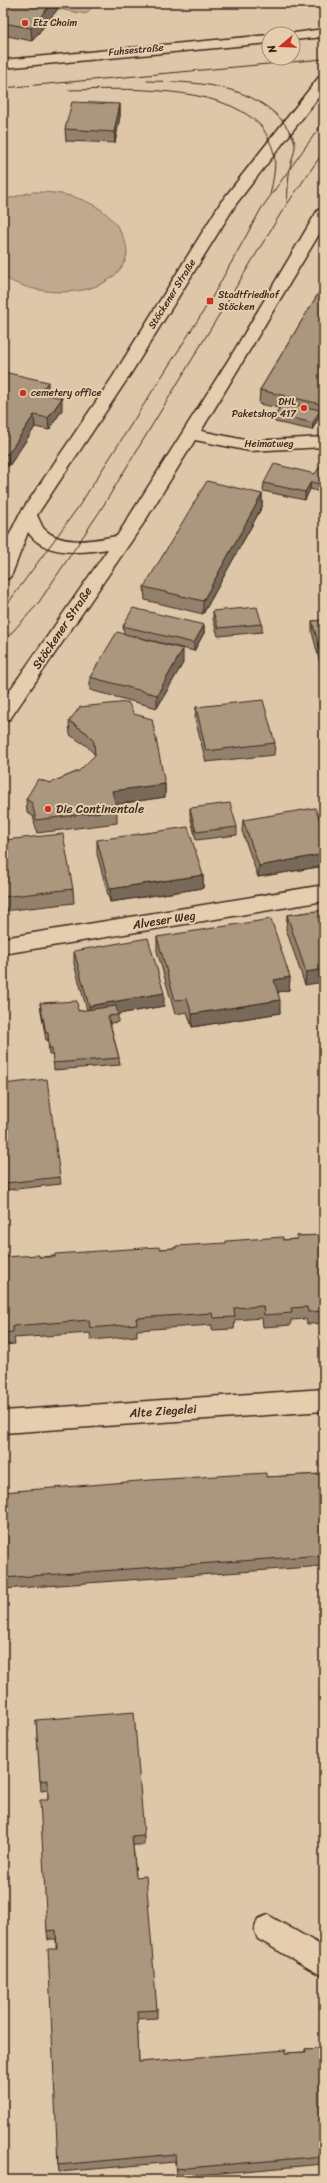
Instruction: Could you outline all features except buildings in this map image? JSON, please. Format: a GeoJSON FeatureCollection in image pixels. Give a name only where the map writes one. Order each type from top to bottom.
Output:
{"type":"FeatureCollection","features":[{"type":"Feature","properties":{"kind":"street"},"geometry":{"type":"LineString","coordinates":[[301,35],[324,33]]}},
{"type":"Feature","properties":{"kind":"street","name":"Fuhsestraße"},"geometry":{"type":"LineString","coordinates":[[3,64],[261,40]]}},
{"type":"Feature","properties":{"kind":"street","name":"Stöckener Straße"},"geometry":{"type":"LineString","coordinates":[[3,574],[9,540],[28,515],[120,378],[229,202],[324,80]]}},
{"type":"Feature","properties":{"kind":"street","name":"Stöckener Straße"},"geometry":{"type":"LineString","coordinates":[[3,714],[121,541],[137,520],[191,434],[324,213]]}},
{"type":"Feature","properties":{"kind":"street","name":"Heimatweg"},"geometry":{"type":"LineString","coordinates":[[191,434],[250,446],[324,442]]}},
{"type":"Feature","properties":{"kind":"street"},"geometry":{"type":"LineString","coordinates":[[28,515],[37,532],[53,541],[75,546],[121,541]]}},
{"type":"Feature","properties":{"kind":"street","name":"Alveser Weg"},"geometry":{"type":"LineString","coordinates":[[3,946],[324,893]]}},
{"type":"Feature","properties":{"kind":"street","name":"Alte Ziegelei"},"geometry":{"type":"LineString","coordinates":[[3,1422],[324,1400]]}},
{"type":"Feature","properties":{"kind":"street"},"geometry":{"type":"LineString","coordinates":[[268,1929],[324,1963]]}},
{"type":"Feature","properties":{"kind":"shaded area"},"geometry":{"type":"Polygon","coordinates":[[[26,3],[95,3],[86,14],[26,3]]]}},
{"type":"Feature","properties":{"kind":"shaded area"},"geometry":{"type":"Polygon","coordinates":[[[32,192],[45,192],[71,196],[96,206],[106,214],[115,223],[126,244],[127,254],[125,261],[116,274],[103,283],[87,289],[69,292],[33,289],[16,283],[3,276],[3,200],[32,192]]]}},
{"type":"Feature","properties":{"kind":"tram line"},"geometry":{"type":"LineString","coordinates":[[3,88],[324,59]]}},
{"type":"Feature","properties":{"kind":"tram line"},"geometry":{"type":"LineString","coordinates":[[147,81],[183,82],[218,87],[236,91],[267,107],[281,119],[288,128],[295,143],[290,169]]}},
{"type":"Feature","properties":{"kind":"tram line"},"geometry":{"type":"LineString","coordinates":[[69,90],[116,89],[169,92],[221,102],[242,112],[262,127],[272,147],[275,165],[270,195]]}},
{"type":"Feature","properties":{"kind":"tram line"},"geometry":{"type":"LineString","coordinates":[[290,169],[324,121]]}},
{"type":"Feature","properties":{"kind":"tram line"},"geometry":{"type":"LineString","coordinates":[[3,642],[37,605],[100,511],[281,213],[324,151]]}},
{"type":"Feature","properties":{"kind":"tram line"},"geometry":{"type":"LineString","coordinates":[[3,610],[79,506],[210,301],[261,209],[290,169]]}},
{"type":"Feature","properties":{"kind":"tram line"},"geometry":{"type":"LineString","coordinates":[[287,203],[290,169]]}},
{"type":"Feature","properties":{"kind":"place","name":"Etz Chaim"},"geometry":{"type":"Point","coordinates":[25,23]}},
{"type":"Feature","properties":{"kind":"place","name":"Stadtfriedhof Stöcken"},"geometry":{"type":"Point","coordinates":[210,301]}},
{"type":"Feature","properties":{"kind":"place","name":"cemetery office"},"geometry":{"type":"Point","coordinates":[23,393]}},
{"type":"Feature","properties":{"kind":"place","name":"DHL Paketshop 417"},"geometry":{"type":"Point","coordinates":[304,408]}},
{"type":"Feature","properties":{"kind":"place","name":"Die Continentale"},"geometry":{"type":"Point","coordinates":[48,809]}}]}
